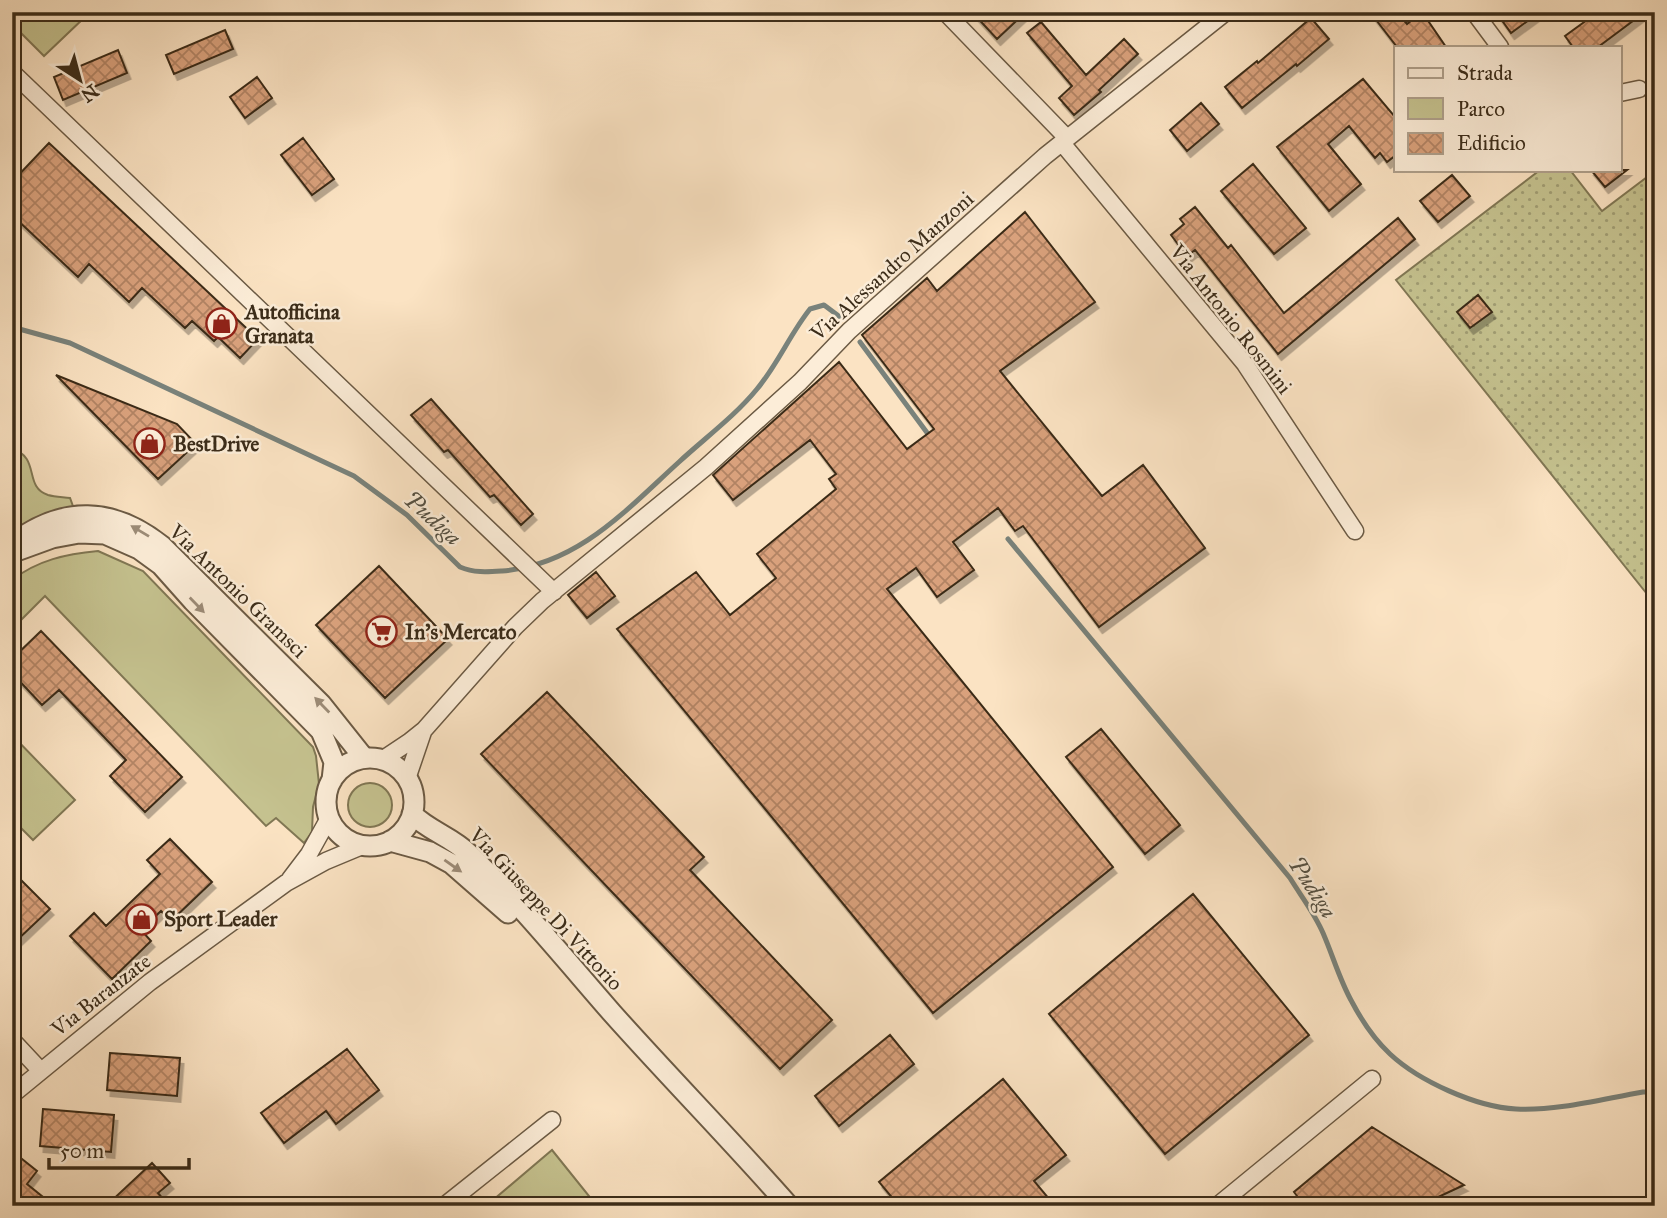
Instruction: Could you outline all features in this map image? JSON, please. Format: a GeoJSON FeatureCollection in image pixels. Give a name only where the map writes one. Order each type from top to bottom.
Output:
{"type":"FeatureCollection","features":[{"type":"Feature","properties":{"kind":"street","name":"Via Antonio Rosmini"},"geometry":{"type":"LineString","coordinates":[[945,12],[1064,141],[1245,364],[1355,531]]}},
{"type":"Feature","properties":{"kind":"street","name":"Via Alessandro Manzoni"},"geometry":{"type":"LineString","coordinates":[[554,592],[706,467],[791,390],[849,331],[1064,141],[1226,12]]}},
{"type":"Feature","properties":{"kind":"street"},"geometry":{"type":"LineString","coordinates":[[1474,12],[1499,46]]}},
{"type":"Feature","properties":{"kind":"street"},"geometry":{"type":"LineString","coordinates":[[12,72],[554,592],[515,627],[424,730],[373,759],[351,762],[332,780],[327,792],[329,818],[336,831],[348,841],[362,846],[390,842],[400,835],[412,814],[412,790],[407,779],[401,771],[373,759]]}},
{"type":"Feature","properties":{"kind":"street"},"geometry":{"type":"LineString","coordinates":[[1622,93],[1639,89]]}},
{"type":"Feature","properties":{"kind":"street","name":"Via Antonio Gramsci"},"geometry":{"type":"LineString","coordinates":[[12,544],[27,533],[54,521],[79,516],[104,517],[125,522],[148,535],[321,704],[373,759]]}},
{"type":"Feature","properties":{"kind":"street","name":"Via Antonio Gramsci"},"geometry":{"type":"LineString","coordinates":[[12,554],[52,538],[79,533],[105,534],[139,549],[161,565],[192,601],[321,731],[334,762],[332,780]]}},
{"type":"Feature","properties":{"kind":"street"},"geometry":{"type":"LineString","coordinates":[[407,779],[424,730]]}},
{"type":"Feature","properties":{"kind":"street","name":"Via Giuseppe Di Vittorio"},"geometry":{"type":"LineString","coordinates":[[412,814],[423,826],[453,841],[467,852],[529,917],[612,1013],[730,1138],[789,1206]]}},
{"type":"Feature","properties":{"kind":"street","name":"Via Baranzate"},"geometry":{"type":"LineString","coordinates":[[286,883],[309,854],[329,818]]}},
{"type":"Feature","properties":{"kind":"street","name":"Via Giuseppe Di Vittorio"},"geometry":{"type":"LineString","coordinates":[[390,842],[430,852],[452,864],[612,1013]]}},
{"type":"Feature","properties":{"kind":"street","name":"Via Baranzate"},"geometry":{"type":"LineString","coordinates":[[12,1095],[150,982],[286,883],[326,861],[362,846]]}},
{"type":"Feature","properties":{"kind":"street"},"geometry":{"type":"LineString","coordinates":[[12,1040],[40,1070]]}},
{"type":"Feature","properties":{"kind":"street"},"geometry":{"type":"LineString","coordinates":[[1217,1206],[1372,1079]]}},
{"type":"Feature","properties":{"kind":"street"},"geometry":{"type":"LineString","coordinates":[[443,1206],[552,1120]]}},
{"type":"Feature","properties":{"kind":"green space"},"geometry":{"type":"Polygon","coordinates":[[[12,12],[85,12],[87,15],[44,56],[12,24],[12,12]]]}},
{"type":"Feature","properties":{"kind":"green space"},"geometry":{"type":"Polygon","coordinates":[[[1655,171],[1655,604],[1396,280],[1537,172],[1572,172],[1602,211],[1655,171]]]}},
{"type":"Feature","properties":{"kind":"green space"},"geometry":{"type":"Polygon","coordinates":[[[12,449],[26,458],[40,491],[51,496],[70,498],[74,509],[41,517],[12,533],[12,449]]]}},
{"type":"Feature","properties":{"kind":"green space"},"geometry":{"type":"Polygon","coordinates":[[[98,551],[143,571],[313,747],[319,784],[313,807],[312,832],[304,843],[276,818],[266,826],[45,596],[12,629],[12,580],[32,567],[53,559],[98,551]]]}},
{"type":"Feature","properties":{"kind":"green space"},"geometry":{"type":"Polygon","coordinates":[[[12,735],[75,800],[33,840],[12,819],[12,735]]]}},
{"type":"Feature","properties":{"kind":"green space"},"geometry":{"type":"Polygon","coordinates":[[[370,783],[379,784],[386,789],[391,796],[391,814],[386,821],[379,826],[370,827],[361,826],[354,821],[349,814],[348,805],[349,796],[354,789],[361,784],[370,783]]]}},
{"type":"Feature","properties":{"kind":"green space"},"geometry":{"type":"Polygon","coordinates":[[[552,1150],[597,1206],[486,1206],[552,1150]]]}},
{"type":"Feature","properties":{"kind":"building"},"geometry":{"type":"Polygon","coordinates":[[[972,12],[1026,12],[997,39],[972,12]]]}},
{"type":"Feature","properties":{"kind":"building"},"geometry":{"type":"Polygon","coordinates":[[[1370,12],[1397,12],[1407,24],[1422,12],[1445,46],[1396,46],[1370,12]]]}},
{"type":"Feature","properties":{"kind":"building"},"geometry":{"type":"Polygon","coordinates":[[[1496,12],[1540,12],[1511,33],[1496,12]]]}},
{"type":"Feature","properties":{"kind":"building"},"geometry":{"type":"Polygon","coordinates":[[[1598,12],[1645,12],[1599,46],[1572,46],[1565,36],[1598,12]]]}},
{"type":"Feature","properties":{"kind":"building"},"geometry":{"type":"Polygon","coordinates":[[[1311,18],[1329,39],[1242,108],[1225,87],[1311,18]]]}},
{"type":"Feature","properties":{"kind":"building"},"geometry":{"type":"Polygon","coordinates":[[[1041,22],[1086,75],[1124,39],[1138,54],[1074,115],[1059,98],[1072,86],[1027,33],[1041,22]]]}},
{"type":"Feature","properties":{"kind":"building"},"geometry":{"type":"Polygon","coordinates":[[[225,30],[233,49],[174,74],[166,55],[225,30]]]}},
{"type":"Feature","properties":{"kind":"building"},"geometry":{"type":"Polygon","coordinates":[[[118,50],[127,73],[63,100],[54,77],[118,50]]]}},
{"type":"Feature","properties":{"kind":"building"},"geometry":{"type":"Polygon","coordinates":[[[257,77],[272,98],[245,118],[230,97],[257,77]]]}},
{"type":"Feature","properties":{"kind":"building"},"geometry":{"type":"Polygon","coordinates":[[[1363,79],[1394,116],[1394,157],[1387,162],[1380,153],[1375,158],[1349,126],[1328,144],[1361,184],[1329,211],[1277,147],[1363,79]]]}},
{"type":"Feature","properties":{"kind":"building"},"geometry":{"type":"Polygon","coordinates":[[[1201,103],[1219,124],[1187,151],[1170,130],[1201,103]]]}},
{"type":"Feature","properties":{"kind":"building"},"geometry":{"type":"Polygon","coordinates":[[[303,138],[334,179],[312,195],[281,155],[303,138]]]}},
{"type":"Feature","properties":{"kind":"building"},"geometry":{"type":"Polygon","coordinates":[[[49,143],[258,339],[240,358],[218,337],[214,341],[192,321],[185,328],[142,288],[129,302],[89,264],[78,277],[12,215],[12,182],[49,143]]]}},
{"type":"Feature","properties":{"kind":"building"},"geometry":{"type":"Polygon","coordinates":[[[1253,164],[1306,228],[1274,254],[1221,191],[1253,164]]]}},
{"type":"Feature","properties":{"kind":"building"},"geometry":{"type":"Polygon","coordinates":[[[1627,170],[1605,187],[1593,172],[1627,170]]]}},
{"type":"Feature","properties":{"kind":"building"},"geometry":{"type":"Polygon","coordinates":[[[1452,175],[1470,196],[1438,222],[1420,201],[1452,175]]]}},
{"type":"Feature","properties":{"kind":"building"},"geometry":{"type":"Polygon","coordinates":[[[1195,207],[1228,248],[1231,245],[1284,313],[1398,218],[1415,239],[1278,354],[1195,250],[1187,256],[1171,235],[1184,224],[1180,219],[1195,207]]]}},
{"type":"Feature","properties":{"kind":"building"},"geometry":{"type":"Polygon","coordinates":[[[1025,212],[1095,302],[1000,371],[1102,496],[1143,465],[1205,548],[1099,627],[1023,526],[1015,531],[998,508],[953,542],[974,570],[937,597],[916,568],[887,589],[1113,867],[933,1013],[617,629],[696,572],[730,615],[776,578],[757,554],[836,489],[829,479],[836,474],[810,440],[733,500],[713,475],[839,362],[907,449],[934,429],[862,335],[927,278],[937,291],[1025,212]]]}},
{"type":"Feature","properties":{"kind":"building"},"geometry":{"type":"Polygon","coordinates":[[[1478,295],[1492,312],[1470,328],[1457,312],[1478,295]]]}},
{"type":"Feature","properties":{"kind":"building"},"geometry":{"type":"Polygon","coordinates":[[[56,375],[177,424],[196,444],[158,479],[56,375]]]}},
{"type":"Feature","properties":{"kind":"building"},"geometry":{"type":"Polygon","coordinates":[[[431,399],[533,514],[521,525],[494,495],[490,497],[448,450],[444,452],[411,415],[431,399]]]}},
{"type":"Feature","properties":{"kind":"building","name":"In's Mercato"},"geometry":{"type":"Polygon","coordinates":[[[379,566],[448,639],[385,698],[316,625],[379,566]]]}},
{"type":"Feature","properties":{"kind":"building"},"geometry":{"type":"Polygon","coordinates":[[[596,572],[615,596],[587,618],[568,595],[596,572]]]}},
{"type":"Feature","properties":{"kind":"building"},"geometry":{"type":"Polygon","coordinates":[[[41,631],[182,777],[145,812],[110,776],[126,760],[59,690],[42,705],[12,673],[12,659],[41,631]]]}},
{"type":"Feature","properties":{"kind":"building"},"geometry":{"type":"Polygon","coordinates":[[[547,692],[704,857],[690,870],[832,1020],[780,1069],[481,754],[547,692]]]}},
{"type":"Feature","properties":{"kind":"building"},"geometry":{"type":"Polygon","coordinates":[[[1101,729],[1180,825],[1145,854],[1066,757],[1101,729]]]}},
{"type":"Feature","properties":{"kind":"building"},"geometry":{"type":"Polygon","coordinates":[[[170,839],[212,882],[171,921],[161,911],[141,930],[151,941],[112,979],[70,936],[94,913],[106,926],[160,874],[147,860],[170,839]]]}},
{"type":"Feature","properties":{"kind":"building"},"geometry":{"type":"Polygon","coordinates":[[[12,871],[50,909],[12,945],[12,871]]]}},
{"type":"Feature","properties":{"kind":"building"},"geometry":{"type":"Polygon","coordinates":[[[1193,894],[1309,1035],[1165,1154],[1049,1014],[1193,894]]]}},
{"type":"Feature","properties":{"kind":"building"},"geometry":{"type":"Polygon","coordinates":[[[890,1035],[914,1064],[839,1126],[815,1096],[890,1035]]]}},
{"type":"Feature","properties":{"kind":"building"},"geometry":{"type":"Polygon","coordinates":[[[347,1049],[379,1090],[336,1124],[326,1111],[284,1143],[261,1113],[347,1049]]]}},
{"type":"Feature","properties":{"kind":"building"},"geometry":{"type":"Polygon","coordinates":[[[110,1053],[180,1058],[177,1096],[107,1090],[110,1053]]]}},
{"type":"Feature","properties":{"kind":"building"},"geometry":{"type":"Polygon","coordinates":[[[1003,1079],[1066,1155],[1034,1181],[1055,1206],[899,1206],[879,1182],[1003,1079]]]}},
{"type":"Feature","properties":{"kind":"building"},"geometry":{"type":"Polygon","coordinates":[[[43,1109],[114,1115],[111,1152],[40,1146],[43,1109]]]}},
{"type":"Feature","properties":{"kind":"building"},"geometry":{"type":"Polygon","coordinates":[[[1372,1127],[1464,1185],[1419,1206],[1285,1206],[1297,1196],[1294,1192],[1372,1127]]]}},
{"type":"Feature","properties":{"kind":"building"},"geometry":{"type":"Polygon","coordinates":[[[12,1151],[37,1171],[27,1184],[43,1197],[36,1206],[12,1206],[12,1151]]]}},
{"type":"Feature","properties":{"kind":"building"},"geometry":{"type":"Polygon","coordinates":[[[152,1163],[170,1183],[158,1193],[169,1206],[106,1206],[152,1163]]]}},
{"type":"Feature","properties":{"kind":"waterway","name":"Pudiga"},"geometry":{"type":"LineString","coordinates":[[12,327],[70,343],[354,476],[407,515],[460,567],[486,572],[529,567],[577,547],[599,532],[730,418],[748,399],[810,309],[824,305],[840,317]]}},
{"type":"Feature","properties":{"kind":"waterway","name":"Pudiga"},"geometry":{"type":"LineString","coordinates":[[860,342],[928,434]]}},
{"type":"Feature","properties":{"kind":"waterway","name":"Pudiga"},"geometry":{"type":"LineString","coordinates":[[1008,539],[1290,878],[1320,926],[1356,1009],[1390,1054],[1432,1083],[1466,1098],[1500,1107],[1548,1108],[1655,1092]]}},
{"type":"Feature","properties":{"kind":"place","name":"Autofficina Granata"},"geometry":{"type":"Point","coordinates":[222,324]}},
{"type":"Feature","properties":{"kind":"place","name":"BestDrive"},"geometry":{"type":"Point","coordinates":[150,444]}},
{"type":"Feature","properties":{"kind":"place","name":"In's Mercato"},"geometry":{"type":"Point","coordinates":[382,632]}},
{"type":"Feature","properties":{"kind":"place","name":"Sport Leader"},"geometry":{"type":"Point","coordinates":[141,919]}}]}
